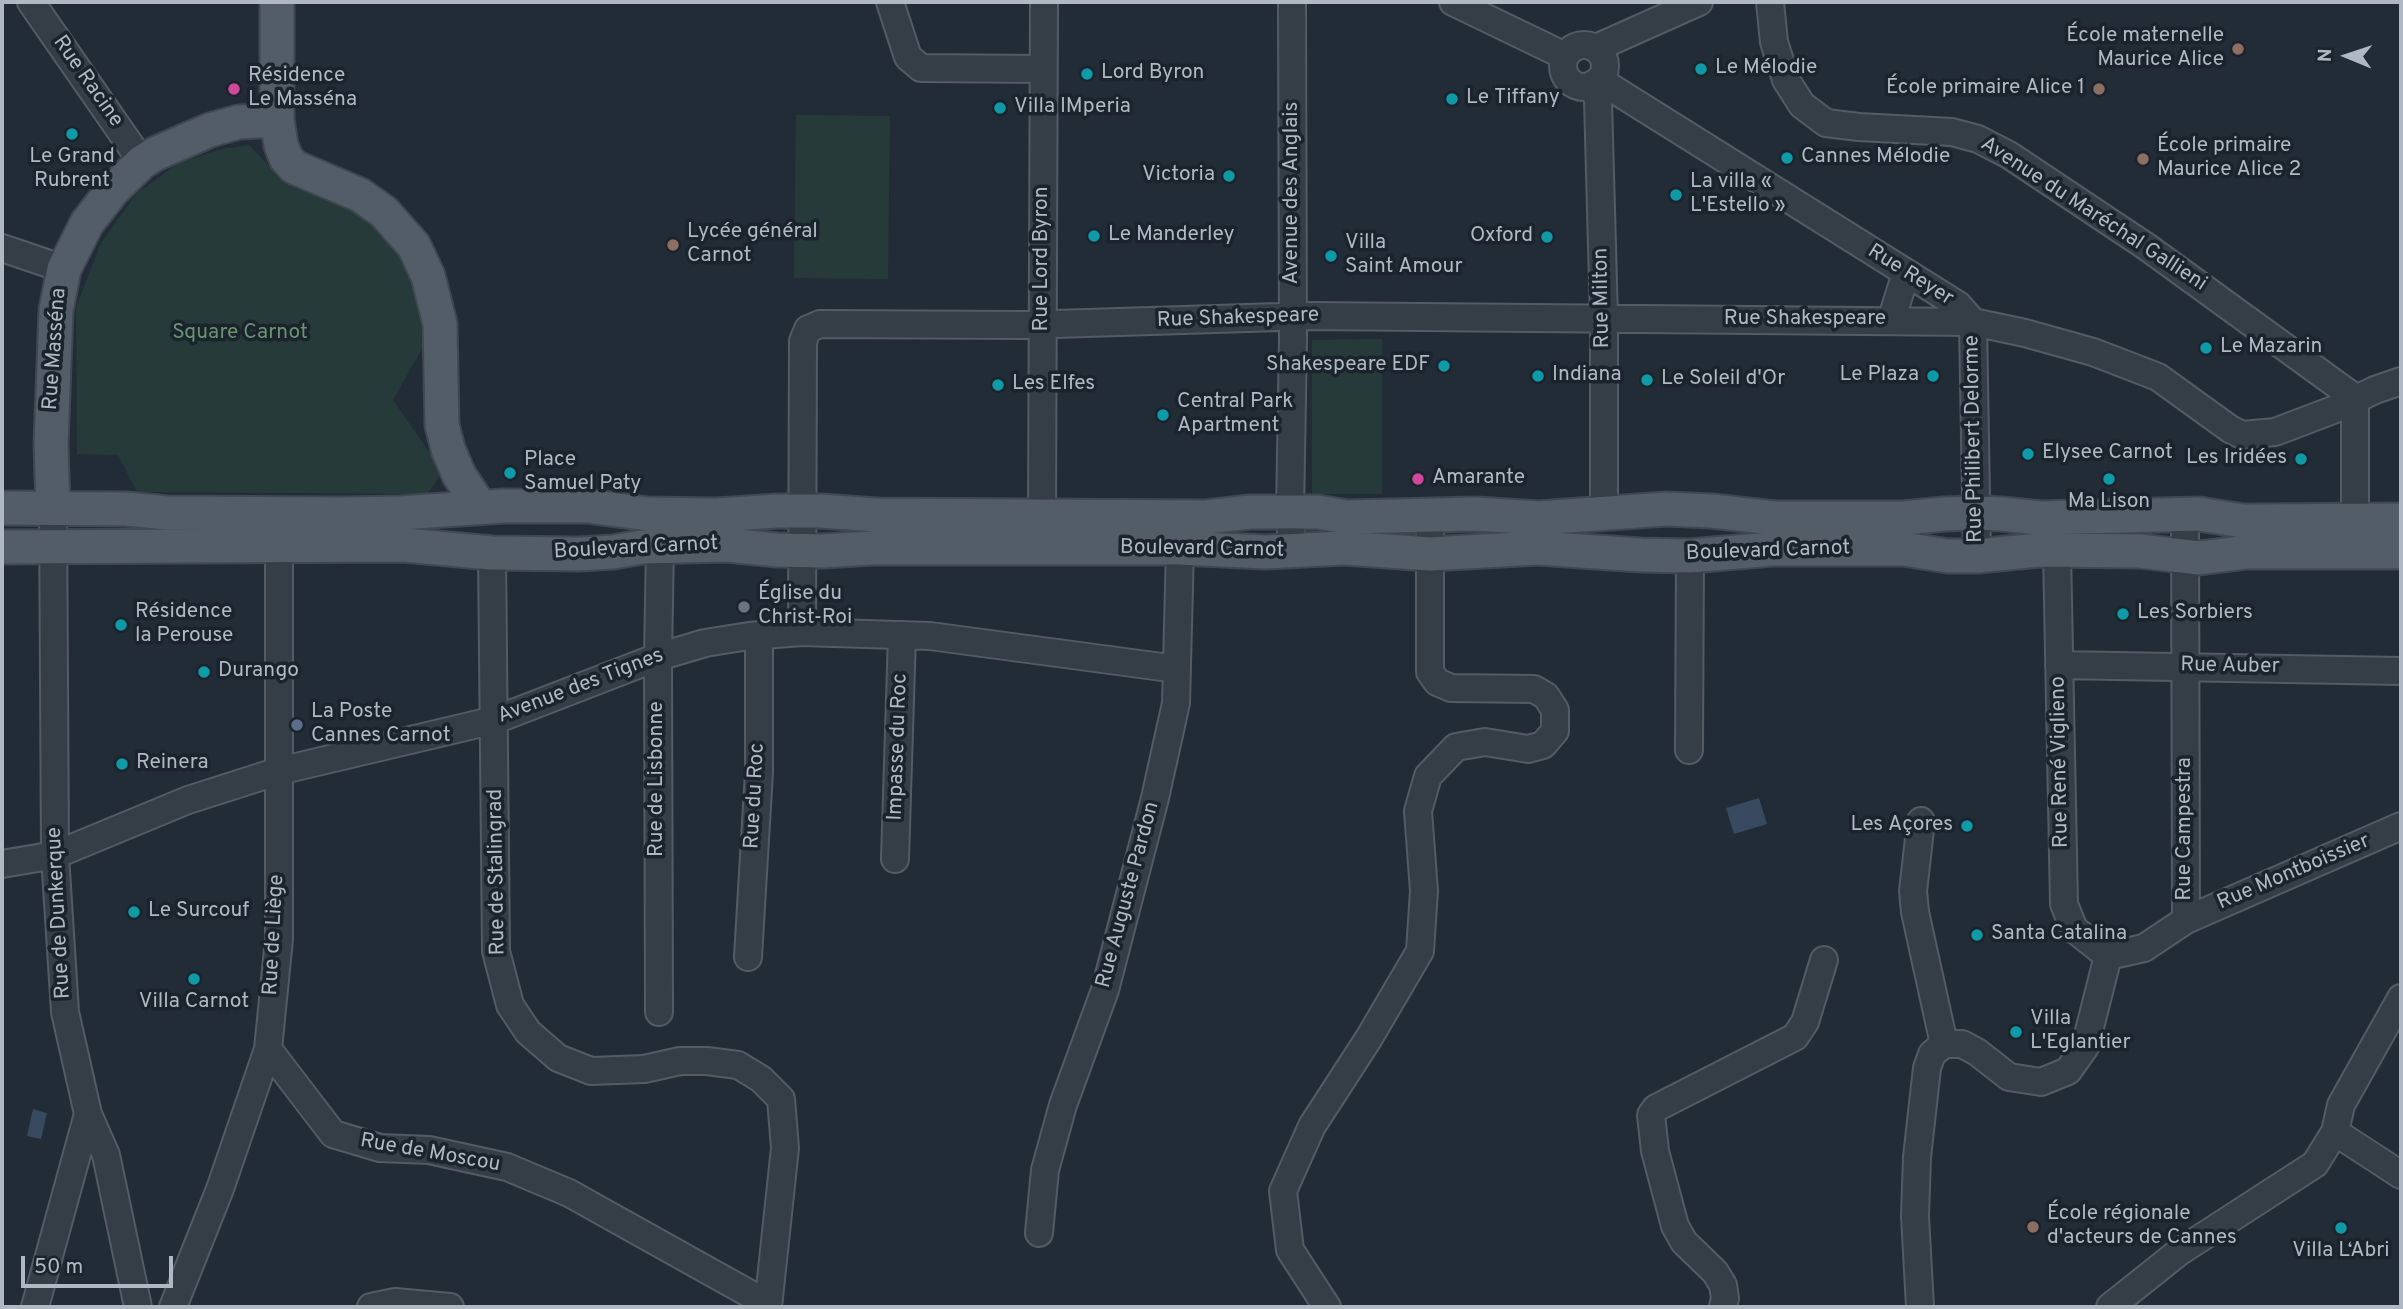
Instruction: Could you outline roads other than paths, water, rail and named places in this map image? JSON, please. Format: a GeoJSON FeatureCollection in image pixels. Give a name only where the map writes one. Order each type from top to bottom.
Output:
{"type":"FeatureCollection","features":[{"type":"Feature","properties":{"kind":"main road"},"geometry":{"type":"LineString","coordinates":[[277,2],[277,120],[281,145],[290,163],[360,195],[384,212],[400,229],[423,263],[440,324],[442,425],[459,475],[480,507]]}},
{"type":"Feature","properties":{"kind":"main road","name":"Rue Masséna"},"geometry":{"type":"LineString","coordinates":[[53,508],[51,444],[56,310],[64,269],[87,223],[112,191],[142,162],[210,130],[239,122],[277,120]]}},
{"type":"Feature","properties":{"kind":"main road"},"geometry":{"type":"LineString","coordinates":[[8,508],[34,491],[46,467],[51,444]]}},
{"type":"Feature","properties":{"kind":"main road","name":"Boulevard Carnot"},"geometry":{"type":"LineString","coordinates":[[8,508],[127,509],[167,513],[343,514],[480,507],[587,506],[648,514],[703,515],[801,511],[876,516],[1206,517],[1250,512],[1317,512],[1358,517],[1476,514],[1538,518],[1688,509],[1774,518],[1904,518],[1977,513],[2039,518],[2199,514],[2243,521],[2401,520]]}},
{"type":"Feature","properties":{"kind":"main road","name":"Boulevard Carnot"},"geometry":{"type":"LineString","coordinates":[[2,547],[404,545],[492,553],[596,554],[660,547],[727,545],[801,550],[1180,548],[1292,552],[1364,548],[1430,554],[1538,548],[1690,556],[1772,549],[1904,549],[1948,556],[2039,550],[2140,551],[2209,558],[2247,552],[2401,552]]}},
{"type":"Feature","properties":{"kind":"street","name":"Rue Racine"},"geometry":{"type":"LineString","coordinates":[[31,2],[142,162]]}},
{"type":"Feature","properties":{"kind":"street"},"geometry":{"type":"LineString","coordinates":[[890,2],[908,57],[921,68],[1042,69]]}},
{"type":"Feature","properties":{"kind":"street","name":"Rue Lord Byron"},"geometry":{"type":"LineString","coordinates":[[1042,516],[1044,2]]}},
{"type":"Feature","properties":{"kind":"street","name":"Avenue des Anglais"},"geometry":{"type":"LineString","coordinates":[[1292,2],[1292,552]]}},
{"type":"Feature","properties":{"kind":"street"},"geometry":{"type":"LineString","coordinates":[[1453,2],[1566,56]]}},
{"type":"Feature","properties":{"kind":"street"},"geometry":{"type":"LineString","coordinates":[[1596,48],[1604,60],[1603,74],[1596,82],[1580,86],[1569,80],[1563,69],[1566,56],[1579,45],[1596,48],[1699,2]]}},
{"type":"Feature","properties":{"kind":"street","name":"Avenue du Maréchal Gallieni"},"geometry":{"type":"LineString","coordinates":[[1748,2],[1770,2],[1774,42],[1786,80],[1802,106],[1826,123],[1952,132],[1978,139],[2009,155],[2205,287],[2334,386],[2355,398]]}},
{"type":"Feature","properties":{"kind":"street","name":"Rue Reyer"},"geometry":{"type":"LineString","coordinates":[[1596,82],[1958,304],[1973,322],[2093,352],[2158,377],[2242,435],[2276,432],[2333,411],[2355,398]]}},
{"type":"Feature","properties":{"kind":"street","name":"Rue Milton"},"geometry":{"type":"LineString","coordinates":[[1596,82],[1604,319],[1604,512]]}},
{"type":"Feature","properties":{"kind":"street"},"geometry":{"type":"LineString","coordinates":[[2,248],[64,269]]}},
{"type":"Feature","properties":{"kind":"street"},"geometry":{"type":"LineString","coordinates":[[1891,321],[1906,273]]}},
{"type":"Feature","properties":{"kind":"street","name":"Rue Shakespeare"},"geometry":{"type":"LineString","coordinates":[[802,632],[803,341],[808,329],[820,324],[1044,325],[1325,316],[1973,322]]}},
{"type":"Feature","properties":{"kind":"street","name":"Rue Philibert Delorme"},"geometry":{"type":"LineString","coordinates":[[1973,322],[1977,556]]}},
{"type":"Feature","properties":{"kind":"street"},"geometry":{"type":"LineString","coordinates":[[2356,520],[2355,398],[2401,381]]}},
{"type":"Feature","properties":{"kind":"street","name":"Rue de Dunkerque"},"geometry":{"type":"LineString","coordinates":[[53,508],[55,855],[65,1012],[88,1114],[106,1155],[138,1307]]}},
{"type":"Feature","properties":{"kind":"street"},"geometry":{"type":"LineString","coordinates":[[1327,1307],[1290,1251],[1283,1191],[1312,1126],[1369,1038],[1420,951],[1424,891],[1418,811],[1428,776],[1456,747],[1485,743],[1528,749],[1543,744],[1555,732],[1555,710],[1546,696],[1534,690],[1451,688],[1437,682],[1430,672],[1430,514]]}},
{"type":"Feature","properties":{"kind":"street","name":"Rue Campestra"},"geometry":{"type":"LineString","coordinates":[[2108,956],[2144,948],[2186,920],[2185,515]]}},
{"type":"Feature","properties":{"kind":"street","name":"Rue de Liège"},"geometry":{"type":"LineString","coordinates":[[173,1307],[220,1189],[268,1049],[279,939],[279,545]]}},
{"type":"Feature","properties":{"kind":"street","name":"Rue de Lisbonne"},"geometry":{"type":"LineString","coordinates":[[659,1012],[660,547]]}},
{"type":"Feature","properties":{"kind":"street","name":"Rue Auguste Pardon"},"geometry":{"type":"LineString","coordinates":[[1039,1233],[1045,1170],[1063,1105],[1105,990],[1176,703],[1180,548]]}},
{"type":"Feature","properties":{"kind":"street","name":"Rue René Viglieno"},"geometry":{"type":"LineString","coordinates":[[2057,551],[2064,904],[2074,929],[2108,956]]}},
{"type":"Feature","properties":{"kind":"street","name":"Rue de Stalingrad"},"geometry":{"type":"LineString","coordinates":[[492,553],[496,951],[510,1005],[528,1032],[558,1058],[591,1071],[644,1069],[680,1061],[738,1065],[761,1079],[781,1099],[785,1148],[768,1306]]}},
{"type":"Feature","properties":{"kind":"street"},"geometry":{"type":"LineString","coordinates":[[1689,750],[1690,556]]}},
{"type":"Feature","properties":{"kind":"street","name":"Avenue des Tignes"},"geometry":{"type":"LineString","coordinates":[[2,864],[55,855],[188,800],[279,771],[495,720],[658,657],[705,643],[802,632],[930,636],[1177,669]]}},
{"type":"Feature","properties":{"kind":"street","name":"Rue du Roc"},"geometry":{"type":"LineString","coordinates":[[748,957],[759,772],[759,635]]}},
{"type":"Feature","properties":{"kind":"street","name":"Impasse du Roc"},"geometry":{"type":"LineString","coordinates":[[895,859],[902,635]]}},
{"type":"Feature","properties":{"kind":"street","name":"Rue Auber"},"geometry":{"type":"LineString","coordinates":[[2059,665],[2401,671]]}},
{"type":"Feature","properties":{"kind":"street"},"geometry":{"type":"LineString","coordinates":[[1921,821],[1913,891],[1915,912],[1944,1044]]}},
{"type":"Feature","properties":{"kind":"street","name":"Rue Montboissier"},"geometry":{"type":"LineString","coordinates":[[2186,920],[2401,826]]}},
{"type":"Feature","properties":{"kind":"street"},"geometry":{"type":"LineString","coordinates":[[1920,1307],[1915,1216],[1917,1157],[1927,1068],[1932,1054],[1944,1044],[1962,1044],[2009,1077],[2041,1082],[2068,1071],[2085,1047],[2108,956]]}},
{"type":"Feature","properties":{"kind":"street"},"geometry":{"type":"LineString","coordinates":[[1723,1307],[1723,1285],[1715,1272],[1684,1242],[1675,1226],[1654,1151],[1651,1115],[1656,1108],[1800,1033],[1824,960]]}},
{"type":"Feature","properties":{"kind":"street"},"geometry":{"type":"LineString","coordinates":[[2110,1307],[2179,1252],[2315,1164],[2335,1132],[2341,1105],[2401,998]]}},
{"type":"Feature","properties":{"kind":"street","name":"Rue de Moscou"},"geometry":{"type":"LineString","coordinates":[[268,1049],[333,1134],[380,1148],[429,1150],[507,1167],[569,1193],[768,1306]]}},
{"type":"Feature","properties":{"kind":"street"},"geometry":{"type":"LineString","coordinates":[[35,1307],[88,1114]]}},
{"type":"Feature","properties":{"kind":"street"},"geometry":{"type":"LineString","coordinates":[[2335,1132],[2401,1175]]}},
{"type":"Feature","properties":{"kind":"street"},"geometry":{"type":"LineString","coordinates":[[371,1307],[395,1302],[450,1307]]}},
{"type":"Feature","properties":{"kind":"water"},"geometry":{"type":"Polygon","coordinates":[[[1759,798],[1767,824],[1734,834],[1726,808],[1759,798]]]}},
{"type":"Feature","properties":{"kind":"water"},"geometry":{"type":"Polygon","coordinates":[[[33,1109],[47,1113],[41,1139],[27,1136],[33,1109]]]}},
{"type":"Feature","properties":{"kind":"place","name":"École maternelle Maurice Alice"},"geometry":{"type":"Point","coordinates":[2238,49]}},
{"type":"Feature","properties":{"kind":"place","name":"Le Mélodie"},"geometry":{"type":"Point","coordinates":[1701,69]}},
{"type":"Feature","properties":{"kind":"place","name":"Lord Byron"},"geometry":{"type":"Point","coordinates":[1087,74]}},
{"type":"Feature","properties":{"kind":"place","name":"Résidence Le Masséna"},"geometry":{"type":"Point","coordinates":[234,89]}},
{"type":"Feature","properties":{"kind":"place","name":"École primaire Alice 1"},"geometry":{"type":"Point","coordinates":[2099,89]}},
{"type":"Feature","properties":{"kind":"place","name":"Le Tiffany"},"geometry":{"type":"Point","coordinates":[1452,99]}},
{"type":"Feature","properties":{"kind":"place","name":"Villa IMperia"},"geometry":{"type":"Point","coordinates":[1000,108]}},
{"type":"Feature","properties":{"kind":"place","name":"Le Grand Rubrent"},"geometry":{"type":"Point","coordinates":[72,134]}},
{"type":"Feature","properties":{"kind":"place","name":"Cannes Mélodie"},"geometry":{"type":"Point","coordinates":[1787,158]}},
{"type":"Feature","properties":{"kind":"place","name":"École primaire Maurice Alice 2"},"geometry":{"type":"Point","coordinates":[2143,159]}},
{"type":"Feature","properties":{"kind":"place","name":"Victoria"},"geometry":{"type":"Point","coordinates":[1229,176]}},
{"type":"Feature","properties":{"kind":"place","name":"La villa « L'Estello »"},"geometry":{"type":"Point","coordinates":[1676,195]}},
{"type":"Feature","properties":{"kind":"place","name":"Le Manderley"},"geometry":{"type":"Point","coordinates":[1094,236]}},
{"type":"Feature","properties":{"kind":"place","name":"Oxford"},"geometry":{"type":"Point","coordinates":[1547,237]}},
{"type":"Feature","properties":{"kind":"place","name":"Lycée général Carnot"},"geometry":{"type":"Point","coordinates":[673,245]}},
{"type":"Feature","properties":{"kind":"place","name":"Villa Saint Amour"},"geometry":{"type":"Point","coordinates":[1331,256]}},
{"type":"Feature","properties":{"kind":"place","name":"Le Mazarin"},"geometry":{"type":"Point","coordinates":[2206,348]}},
{"type":"Feature","properties":{"kind":"place","name":"Shakespeare EDF"},"geometry":{"type":"Point","coordinates":[1444,366]}},
{"type":"Feature","properties":{"kind":"place","name":"Indiana"},"geometry":{"type":"Point","coordinates":[1538,376]}},
{"type":"Feature","properties":{"kind":"place","name":"Le Plaza"},"geometry":{"type":"Point","coordinates":[1933,376]}},
{"type":"Feature","properties":{"kind":"place","name":"Le Soleil d'Or"},"geometry":{"type":"Point","coordinates":[1647,380]}},
{"type":"Feature","properties":{"kind":"place","name":"Les Elfes"},"geometry":{"type":"Point","coordinates":[998,385]}},
{"type":"Feature","properties":{"kind":"place","name":"Central Park Apartment"},"geometry":{"type":"Point","coordinates":[1163,415]}},
{"type":"Feature","properties":{"kind":"place","name":"Elysee Carnot"},"geometry":{"type":"Point","coordinates":[2028,454]}},
{"type":"Feature","properties":{"kind":"place","name":"Les Iridées"},"geometry":{"type":"Point","coordinates":[2301,459]}},
{"type":"Feature","properties":{"kind":"place","name":"Place Samuel Paty"},"geometry":{"type":"Point","coordinates":[510,473]}},
{"type":"Feature","properties":{"kind":"place","name":"Amarante"},"geometry":{"type":"Point","coordinates":[1418,479]}},
{"type":"Feature","properties":{"kind":"place","name":"Ma Lison"},"geometry":{"type":"Point","coordinates":[2109,479]}},
{"type":"Feature","properties":{"kind":"place","name":"Église du Christ-Roi"},"geometry":{"type":"Point","coordinates":[744,607]}},
{"type":"Feature","properties":{"kind":"place","name":"Les Sorbiers"},"geometry":{"type":"Point","coordinates":[2123,614]}},
{"type":"Feature","properties":{"kind":"place","name":"Résidence la Perouse"},"geometry":{"type":"Point","coordinates":[121,625]}},
{"type":"Feature","properties":{"kind":"place","name":"Durango"},"geometry":{"type":"Point","coordinates":[204,672]}},
{"type":"Feature","properties":{"kind":"place","name":"La Poste Cannes Carnot"},"geometry":{"type":"Point","coordinates":[297,725]}},
{"type":"Feature","properties":{"kind":"place","name":"Reinera"},"geometry":{"type":"Point","coordinates":[122,764]}},
{"type":"Feature","properties":{"kind":"place","name":"Les Açores"},"geometry":{"type":"Point","coordinates":[1967,826]}},
{"type":"Feature","properties":{"kind":"place","name":"Le Surcouf"},"geometry":{"type":"Point","coordinates":[134,912]}},
{"type":"Feature","properties":{"kind":"place","name":"Santa Catalina"},"geometry":{"type":"Point","coordinates":[1977,935]}},
{"type":"Feature","properties":{"kind":"place","name":"Villa Carnot"},"geometry":{"type":"Point","coordinates":[194,979]}},
{"type":"Feature","properties":{"kind":"place","name":"Villa L'Eglantier"},"geometry":{"type":"Point","coordinates":[2016,1032]}},
{"type":"Feature","properties":{"kind":"place","name":"École régionale d'acteurs de Cannes"},"geometry":{"type":"Point","coordinates":[2033,1227]}},
{"type":"Feature","properties":{"kind":"place","name":"Villa L‘Abri"},"geometry":{"type":"Point","coordinates":[2341,1228]}},
{"type":"Feature","properties":{"kind":"park label","name":"Square Carnot"},"geometry":{"type":"Point","coordinates":[240,334]}}]}
